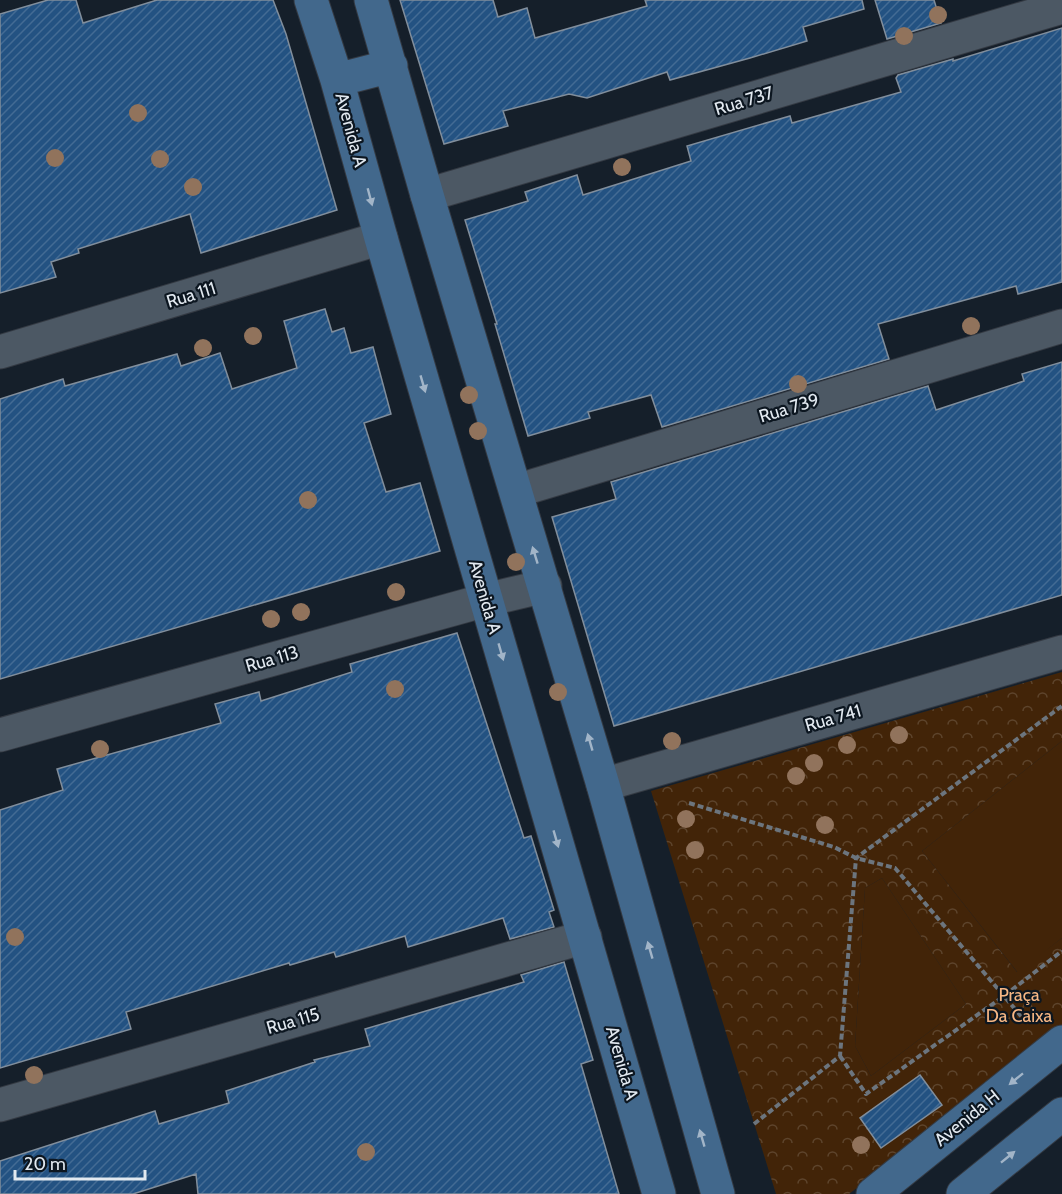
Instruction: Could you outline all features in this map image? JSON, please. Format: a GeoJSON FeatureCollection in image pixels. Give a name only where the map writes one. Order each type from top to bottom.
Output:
{"type":"FeatureCollection","features":[{"type":"Feature","properties":{"kind":"street","name":"Avenida A"},"geometry":{"type":"LineString","coordinates":[[311,0],[337,80],[660,1194]]}},
{"type":"Feature","properties":{"kind":"street"},"geometry":{"type":"LineString","coordinates":[[371,0],[603,785],[718,1194]]}},
{"type":"Feature","properties":{"kind":"street","name":"Rua 737"},"geometry":{"type":"LineString","coordinates":[[427,195],[1062,6]]}},
{"type":"Feature","properties":{"kind":"street"},"geometry":{"type":"LineString","coordinates":[[337,80],[391,66]]}},
{"type":"Feature","properties":{"kind":"street","name":"Rua 111"},"geometry":{"type":"LineString","coordinates":[[0,352],[381,238]]}},
{"type":"Feature","properties":{"kind":"street","name":"Rua 739"},"geometry":{"type":"LineString","coordinates":[[516,491],[1062,326]]}},
{"type":"Feature","properties":{"kind":"street","name":"Rua 113"},"geometry":{"type":"LineString","coordinates":[[0,735],[486,600],[544,586]]}},
{"type":"Feature","properties":{"kind":"street","name":"Rua 741"},"geometry":{"type":"LineString","coordinates":[[603,785],[1062,652]]}},
{"type":"Feature","properties":{"kind":"street","name":"Rua 115"},"geometry":{"type":"LineString","coordinates":[[0,1106],[585,937]]}},
{"type":"Feature","properties":{"kind":"street","name":"Avenida H"},"geometry":{"type":"LineString","coordinates":[[873,1194],[1062,1042]]}},
{"type":"Feature","properties":{"kind":"street"},"geometry":{"type":"LineString","coordinates":[[963,1194],[1062,1114]]}},
{"type":"Feature","properties":{"kind":"path"},"geometry":{"type":"LineString","coordinates":[[1062,706],[856,858],[840,1056],[866,1094],[1004,996],[1062,951]]}},
{"type":"Feature","properties":{"kind":"path"},"geometry":{"type":"LineString","coordinates":[[678,800],[834,848],[856,858],[895,868],[1031,1028]]}},
{"type":"Feature","properties":{"kind":"path"},"geometry":{"type":"LineString","coordinates":[[754,1124],[840,1056]]}},
{"type":"Feature","properties":{"kind":"green space","name":"Praça Da Caixa"},"geometry":{"type":"Polygon","coordinates":[[[1062,672],[1062,741],[922,851],[1017,972],[1062,938],[1062,1030],[849,1194],[776,1194],[651,791],[1062,672]],[[882,878],[865,888],[855,1046],[871,1076],[966,1004],[882,878]]]}},
{"type":"Feature","properties":{"kind":"green space"},"geometry":{"type":"Polygon","coordinates":[[[1062,741],[1062,938],[1018,973],[922,851],[1062,741]]]}},
{"type":"Feature","properties":{"kind":"green space"},"geometry":{"type":"Polygon","coordinates":[[[882,878],[966,1004],[871,1076],[855,1046],[865,888],[882,878]]]}},
{"type":"Feature","properties":{"kind":"building"},"geometry":{"type":"Polygon","coordinates":[[[48,0],[76,0],[83,23],[157,0],[273,0],[286,34],[337,210],[201,253],[190,214],[78,249],[79,253],[51,262],[56,277],[0,293],[0,14],[48,0]]]}},
{"type":"Feature","properties":{"kind":"building"},"geometry":{"type":"Polygon","coordinates":[[[400,0],[493,0],[498,17],[527,8],[535,38],[647,6],[645,0],[862,0],[864,9],[803,27],[807,41],[750,58],[670,80],[667,72],[587,98],[569,94],[503,111],[508,126],[444,144],[400,0]]]}},
{"type":"Feature","properties":{"kind":"building"},"geometry":{"type":"Polygon","coordinates":[[[875,0],[934,0],[941,23],[887,39],[875,0]]]}},
{"type":"Feature","properties":{"kind":"building"},"geometry":{"type":"Polygon","coordinates":[[[1062,28],[1062,282],[1018,294],[1016,286],[878,324],[889,359],[662,427],[651,395],[588,412],[590,418],[528,436],[465,220],[528,201],[525,192],[577,175],[583,195],[691,161],[687,146],[790,116],[792,123],[901,92],[896,78],[898,75],[1062,28]]]}},
{"type":"Feature","properties":{"kind":"building"},"geometry":{"type":"Polygon","coordinates":[[[325,309],[332,332],[344,328],[351,353],[373,347],[391,414],[364,423],[386,492],[420,483],[440,551],[0,679],[0,399],[63,379],[65,386],[177,354],[181,366],[220,353],[232,389],[297,368],[284,321],[325,309]]]}},
{"type":"Feature","properties":{"kind":"building"},"geometry":{"type":"Polygon","coordinates":[[[1062,362],[1062,595],[614,726],[552,517],[616,499],[611,482],[928,386],[936,410],[1024,381],[1022,374],[1062,362]]]}},
{"type":"Feature","properties":{"kind":"building"},"geometry":{"type":"Polygon","coordinates":[[[457,633],[524,838],[531,836],[554,910],[549,912],[554,927],[510,939],[503,918],[408,947],[405,936],[336,957],[334,952],[290,965],[289,963],[126,1012],[131,1029],[0,1068],[0,810],[63,790],[57,769],[221,723],[215,704],[259,692],[261,701],[352,672],[350,664],[457,633]]]}},
{"type":"Feature","properties":{"kind":"building"},"geometry":{"type":"Polygon","coordinates":[[[564,962],[593,1060],[581,1064],[619,1194],[198,1194],[196,1174],[133,1194],[0,1194],[0,1161],[155,1111],[159,1124],[229,1103],[226,1091],[315,1062],[314,1060],[370,1046],[365,1029],[524,982],[521,975],[564,962]]]}},
{"type":"Feature","properties":{"kind":"building"},"geometry":{"type":"Polygon","coordinates":[[[920,1075],[942,1105],[881,1148],[860,1118],[920,1075]]]}}]}
